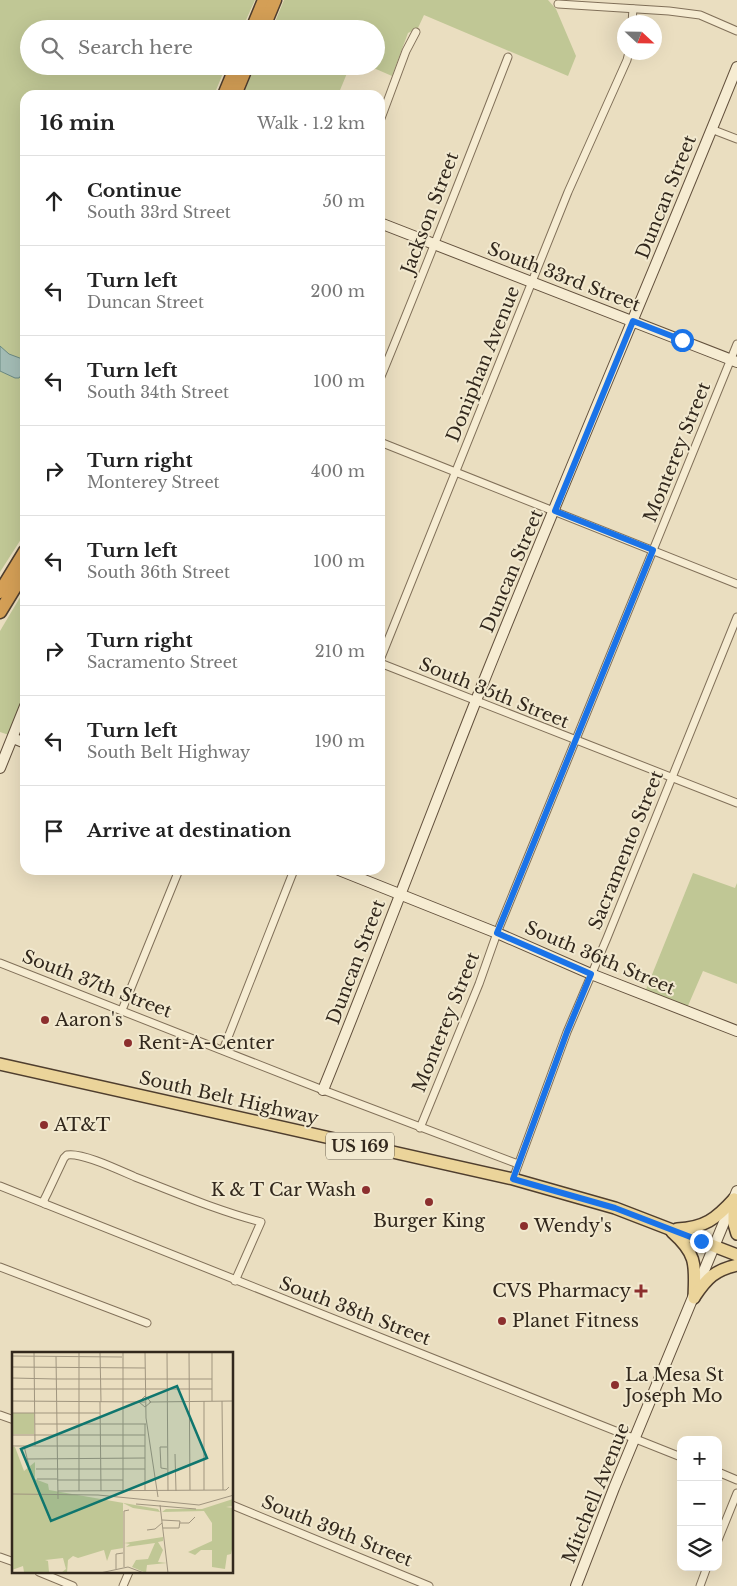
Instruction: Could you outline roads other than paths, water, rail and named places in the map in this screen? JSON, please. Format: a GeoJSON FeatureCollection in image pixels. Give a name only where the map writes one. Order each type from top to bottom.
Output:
{"type":"FeatureCollection","features":[{"type":"Feature","properties":{"kind":"highway"},"geometry":{"type":"LineString","coordinates":[[256,20],[264,0]]}},
{"type":"Feature","properties":{"kind":"highway"},"geometry":{"type":"LineString","coordinates":[[267,20],[275,0]]}},
{"type":"Feature","properties":{"kind":"highway"},"geometry":{"type":"LineString","coordinates":[[226,90],[232,75]]}},
{"type":"Feature","properties":{"kind":"highway"},"geometry":{"type":"LineString","coordinates":[[237,90],[243,75]]}},
{"type":"Feature","properties":{"kind":"highway"},"geometry":{"type":"LineString","coordinates":[[0,592],[20,559]]}},
{"type":"Feature","properties":{"kind":"highway"},"geometry":{"type":"LineString","coordinates":[[0,612],[20,579]]}},
{"type":"Feature","properties":{"kind":"main road","name":"South Belt Highway"},"geometry":{"type":"LineString","coordinates":[[0,1064],[513,1179],[615,1208],[737,1255]]}},
{"type":"Feature","properties":{"kind":"main road"},"geometry":{"type":"LineString","coordinates":[[668,1228],[701,1226],[711,1221],[735,1195]]}},
{"type":"Feature","properties":{"kind":"main road"},"geometry":{"type":"LineString","coordinates":[[735,1195],[734,1224],[737,1234]]}},
{"type":"Feature","properties":{"kind":"main road"},"geometry":{"type":"LineString","coordinates":[[668,1228],[687,1247],[693,1257],[695,1270],[694,1298]]}},
{"type":"Feature","properties":{"kind":"main road"},"geometry":{"type":"LineString","coordinates":[[694,1298],[713,1274],[719,1270],[737,1265]]}},
{"type":"Feature","properties":{"kind":"street"},"geometry":{"type":"LineString","coordinates":[[558,4],[669,11],[700,15],[737,31]]}},
{"type":"Feature","properties":{"kind":"street"},"geometry":{"type":"LineString","coordinates":[[633,9],[633,15]]}},
{"type":"Feature","properties":{"kind":"street"},"geometry":{"type":"LineString","coordinates":[[385,108],[406,51],[416,32]]}},
{"type":"Feature","properties":{"kind":"street","name":"Jackson Street"},"geometry":{"type":"LineString","coordinates":[[385,367],[508,57]]}},
{"type":"Feature","properties":{"kind":"street","name":"Doniphan Avenue"},"geometry":{"type":"LineString","coordinates":[[385,650],[531,282],[568,192],[627,60]]}},
{"type":"Feature","properties":{"kind":"street","name":"Duncan Street"},"geometry":{"type":"LineString","coordinates":[[323,1090],[372,971],[400,894],[476,701],[737,67]]}},
{"type":"Feature","properties":{"kind":"street"},"geometry":{"type":"LineString","coordinates":[[711,128],[737,139]]}},
{"type":"Feature","properties":{"kind":"street","name":"South 33rd Street"},"geometry":{"type":"LineString","coordinates":[[385,225],[734,360]]}},
{"type":"Feature","properties":{"kind":"street","name":"Monterey Street"},"geometry":{"type":"LineString","coordinates":[[420,1128],[653,550],[734,360],[737,344]]}},
{"type":"Feature","properties":{"kind":"street"},"geometry":{"type":"LineString","coordinates":[[385,444],[737,584]]}},
{"type":"Feature","properties":{"kind":"street","name":"Sacramento Street"},"geometry":{"type":"LineString","coordinates":[[513,1179],[567,1032],[737,617]]}},
{"type":"Feature","properties":{"kind":"street","name":"South 35th Street"},"geometry":{"type":"LineString","coordinates":[[385,664],[737,804]]}},
{"type":"Feature","properties":{"kind":"street"},"geometry":{"type":"LineString","coordinates":[[0,768],[20,719]]}},
{"type":"Feature","properties":{"kind":"street"},"geometry":{"type":"LineString","coordinates":[[13,738],[20,741]]}},
{"type":"Feature","properties":{"kind":"street"},"geometry":{"type":"LineString","coordinates":[[122,1010],[177,875]]}},
{"type":"Feature","properties":{"kind":"street"},"geometry":{"type":"LineString","coordinates":[[223,1050],[292,875]]}},
{"type":"Feature","properties":{"kind":"street","name":"South 36th Street"},"geometry":{"type":"LineString","coordinates":[[352,875],[497,933],[591,974],[737,1031]]}},
{"type":"Feature","properties":{"kind":"street","name":"South 37th Street"},"geometry":{"type":"LineString","coordinates":[[0,963],[420,1128],[518,1164]]}},
{"type":"Feature","properties":{"kind":"street"},"geometry":{"type":"LineString","coordinates":[[45,1204],[44,1200],[67,1154],[72,1154],[235,1215],[261,1222],[235,1281]]}},
{"type":"Feature","properties":{"kind":"street","name":"South 38th Street"},"geometry":{"type":"LineString","coordinates":[[0,1186],[677,1455]]}},
{"type":"Feature","properties":{"kind":"street","name":"Mitchell Avenue"},"geometry":{"type":"LineString","coordinates":[[576,1586],[735,1195]]}},
{"type":"Feature","properties":{"kind":"street"},"geometry":{"type":"LineString","coordinates":[[0,1268],[147,1323]]}},
{"type":"Feature","properties":{"kind":"street"},"geometry":{"type":"LineString","coordinates":[[0,1415],[12,1419]]}},
{"type":"Feature","properties":{"kind":"street"},"geometry":{"type":"LineString","coordinates":[[722,1474],[737,1480]]}},
{"type":"Feature","properties":{"kind":"street"},"geometry":{"type":"LineString","coordinates":[[722,1530],[737,1493]]}},
{"type":"Feature","properties":{"kind":"street","name":"South 39th Street"},"geometry":{"type":"LineString","coordinates":[[234,1506],[429,1586]]}},
{"type":"Feature","properties":{"kind":"street"},"geometry":{"type":"LineString","coordinates":[[0,1557],[12,1561]]}},
{"type":"Feature","properties":{"kind":"street"},"geometry":{"type":"LineString","coordinates":[[700,1586],[706,1571]]}},
{"type":"Feature","properties":{"kind":"street"},"geometry":{"type":"LineString","coordinates":[[44,1574],[73,1586]]}},
{"type":"Feature","properties":{"kind":"street"},"geometry":{"type":"LineString","coordinates":[[123,1586],[128,1574]]}},
{"type":"Feature","properties":{"kind":"water"},"geometry":{"type":"Polygon","coordinates":[[[0,346],[9,354],[20,358],[20,377],[15,378],[0,371],[0,346]]]}},
{"type":"Feature","properties":{"kind":"place","name":"Aaron's"},"geometry":{"type":"Point","coordinates":[45,1020]}},
{"type":"Feature","properties":{"kind":"place","name":"Rent-A-Center"},"geometry":{"type":"Point","coordinates":[128,1043]}},
{"type":"Feature","properties":{"kind":"place","name":"AT&T"},"geometry":{"type":"Point","coordinates":[44,1125]}},
{"type":"Feature","properties":{"kind":"place","name":"K & T Car Wash"},"geometry":{"type":"Point","coordinates":[366,1190]}},
{"type":"Feature","properties":{"kind":"place","name":"Burger King"},"geometry":{"type":"Point","coordinates":[429,1202]}},
{"type":"Feature","properties":{"kind":"place","name":"Wendy's"},"geometry":{"type":"Point","coordinates":[524,1226]}},
{"type":"Feature","properties":{"kind":"place","name":"CVS Pharmacy"},"geometry":{"type":"Point","coordinates":[641,1291]}},
{"type":"Feature","properties":{"kind":"place","name":"Planet Fitness"},"geometry":{"type":"Point","coordinates":[502,1321]}},
{"type":"Feature","properties":{"kind":"place","name":"La Mesa St Joseph Mo"},"geometry":{"type":"Point","coordinates":[615,1385]}}]}
